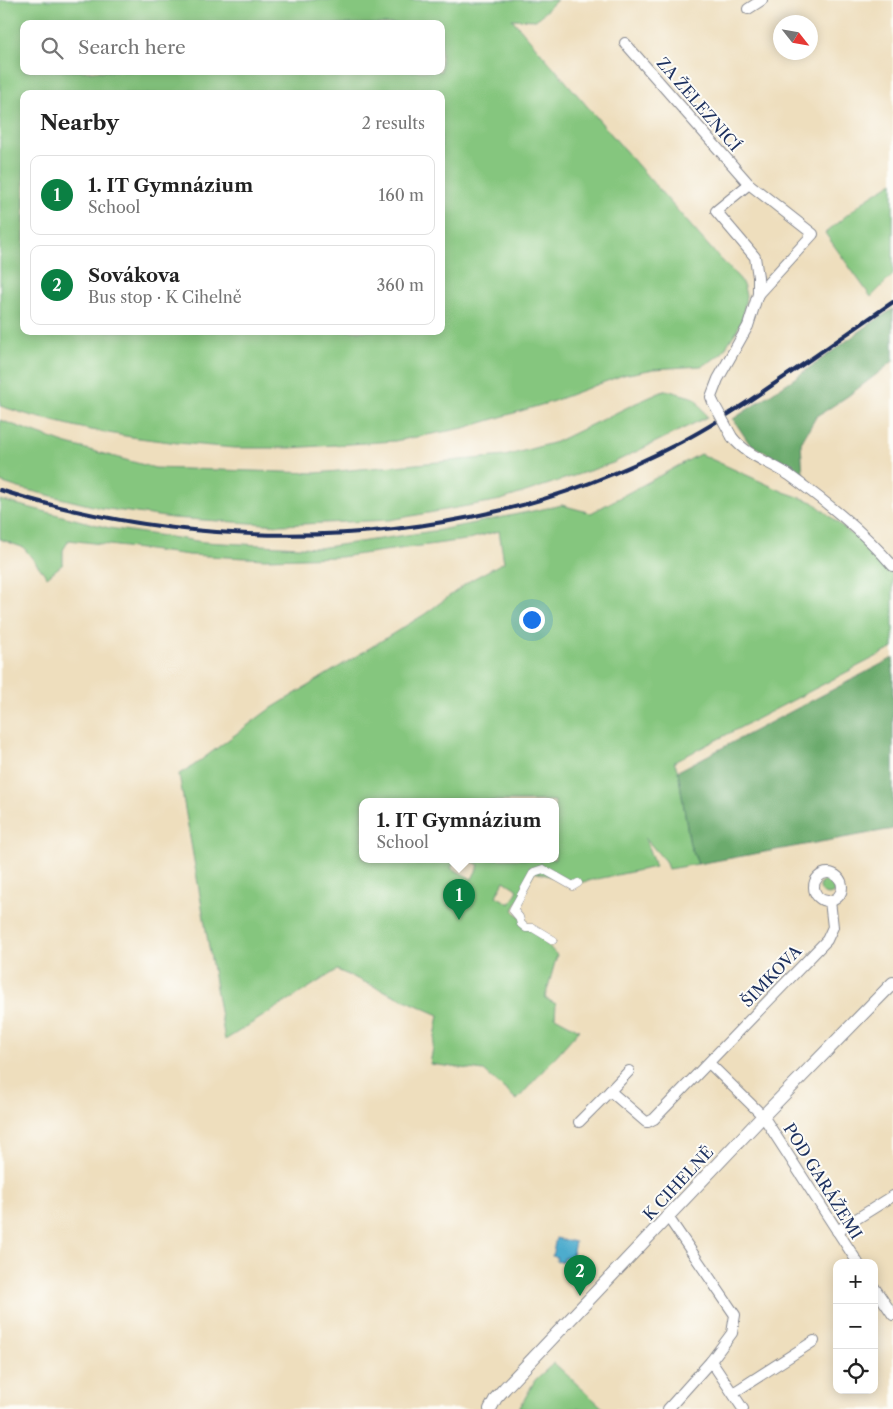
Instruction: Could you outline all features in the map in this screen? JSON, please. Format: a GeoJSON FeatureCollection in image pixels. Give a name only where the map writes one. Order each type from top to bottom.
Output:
{"type":"FeatureCollection","features":[{"type":"Feature","properties":{"kind":"street"},"geometry":{"type":"LineString","coordinates":[[748,9],[762,0]]}},
{"type":"Feature","properties":{"kind":"street","name":"ZA ŽELEZNICÍ"},"geometry":{"type":"LineString","coordinates":[[625,44],[750,184],[813,234],[758,294]]}},
{"type":"Feature","properties":{"kind":"street"},"geometry":{"type":"LineString","coordinates":[[750,184],[716,211],[756,257],[758,294],[748,326],[718,378],[710,397],[732,437],[738,444],[747,452],[780,469],[805,487],[891,560]]}},
{"type":"Feature","properties":{"kind":"street"},"geometry":{"type":"LineString","coordinates":[[553,940],[533,928],[526,928],[521,924],[519,917],[513,910],[534,872],[543,869],[573,886],[578,883]]}},
{"type":"Feature","properties":{"kind":"street","name":"ŠIMKOVA"},"geometry":{"type":"LineString","coordinates":[[610,1091],[642,1120],[648,1122],[654,1120],[827,940],[833,927],[830,901]]}},
{"type":"Feature","properties":{"kind":"street","name":"K CIHELNĚ"},"geometry":{"type":"LineString","coordinates":[[490,1409],[496,1398],[505,1388],[763,1116],[893,983]]}},
{"type":"Feature","properties":{"kind":"street"},"geometry":{"type":"LineString","coordinates":[[709,1063],[763,1116]]}},
{"type":"Feature","properties":{"kind":"street"},"geometry":{"type":"LineString","coordinates":[[579,1122],[629,1071]]}},
{"type":"Feature","properties":{"kind":"street","name":"POD GARÁŽEMI"},"geometry":{"type":"LineString","coordinates":[[763,1116],[855,1259]]}},
{"type":"Feature","properties":{"kind":"street"},"geometry":{"type":"LineString","coordinates":[[837,1231],[893,1196]]}},
{"type":"Feature","properties":{"kind":"street"},"geometry":{"type":"LineString","coordinates":[[668,1217],[735,1315],[732,1333],[711,1361],[668,1409]]}},
{"type":"Feature","properties":{"kind":"street"},"geometry":{"type":"LineString","coordinates":[[878,1293],[893,1315]]}},
{"type":"Feature","properties":{"kind":"street"},"geometry":{"type":"LineString","coordinates":[[733,1393],[814,1341]]}},
{"type":"Feature","properties":{"kind":"street"},"geometry":{"type":"LineString","coordinates":[[711,1361],[744,1409]]}},
{"type":"Feature","properties":{"kind":"green space"},"geometry":{"type":"Polygon","coordinates":[[[0,0],[557,0],[536,20],[512,19],[648,177],[740,279],[746,296],[743,318],[737,330],[722,353],[701,366],[654,369],[623,375],[551,402],[464,428],[395,441],[290,448],[234,448],[131,437],[86,429],[0,406],[0,0]]]}},
{"type":"Feature","properties":{"kind":"green space"},"geometry":{"type":"Polygon","coordinates":[[[893,182],[893,275],[871,297],[825,233],[869,197],[893,182]]]}},
{"type":"Feature","properties":{"kind":"green space"},"geometry":{"type":"Polygon","coordinates":[[[893,309],[893,361],[848,396],[816,417],[801,443],[803,475],[749,443],[733,419],[893,309]]]}},
{"type":"Feature","properties":{"kind":"green space"},"geometry":{"type":"Polygon","coordinates":[[[666,390],[695,398],[707,417],[613,463],[501,500],[389,520],[281,525],[172,518],[101,508],[0,482],[0,420],[64,443],[155,468],[316,473],[505,456],[556,442],[666,390]]]}},
{"type":"Feature","properties":{"kind":"green space"},"geometry":{"type":"Polygon","coordinates":[[[700,454],[784,492],[813,502],[868,548],[893,575],[893,648],[674,762],[678,771],[690,845],[698,864],[668,869],[665,861],[645,838],[655,867],[578,883],[534,872],[513,910],[557,955],[545,998],[556,1004],[555,1017],[579,1030],[517,1100],[484,1071],[430,1064],[439,1015],[337,970],[225,1040],[179,774],[193,766],[267,711],[425,614],[471,580],[504,562],[499,531],[465,540],[340,557],[265,559],[189,555],[69,540],[63,550],[63,564],[47,577],[24,548],[0,539],[0,500],[109,528],[204,542],[319,548],[440,530],[562,505],[591,513],[700,454]],[[504,881],[496,896],[510,904],[518,890],[504,881]]]}},
{"type":"Feature","properties":{"kind":"green space"},"geometry":{"type":"Polygon","coordinates":[[[893,658],[893,829],[698,864],[690,845],[678,771],[893,658]]]}},
{"type":"Feature","properties":{"kind":"green space"},"geometry":{"type":"Polygon","coordinates":[[[825,879],[831,879],[836,884],[834,893],[825,895],[820,890],[820,884],[825,879]]]}},
{"type":"Feature","properties":{"kind":"green space"},"geometry":{"type":"Polygon","coordinates":[[[554,1363],[604,1409],[519,1409],[535,1380],[554,1363]]]}},
{"type":"Feature","properties":{"kind":"water"},"geometry":{"type":"Polygon","coordinates":[[[556,1238],[575,1242],[571,1260],[564,1258],[563,1262],[556,1261],[557,1257],[552,1256],[556,1238]]]}},
{"type":"Feature","properties":{"kind":"railway"},"geometry":{"type":"LineString","coordinates":[[0,490],[60,507],[121,520],[184,529],[248,534],[311,535],[374,531],[437,523],[498,511],[545,499],[591,483],[681,442],[738,408],[893,302]]}},
{"type":"Feature","properties":{"kind":"place","name":"1. IT Gymnázium"},"geometry":{"type":"Point","coordinates":[459,920]}},
{"type":"Feature","properties":{"kind":"place","name":"Sovákova"},"geometry":{"type":"Point","coordinates":[580,1296]}}]}
